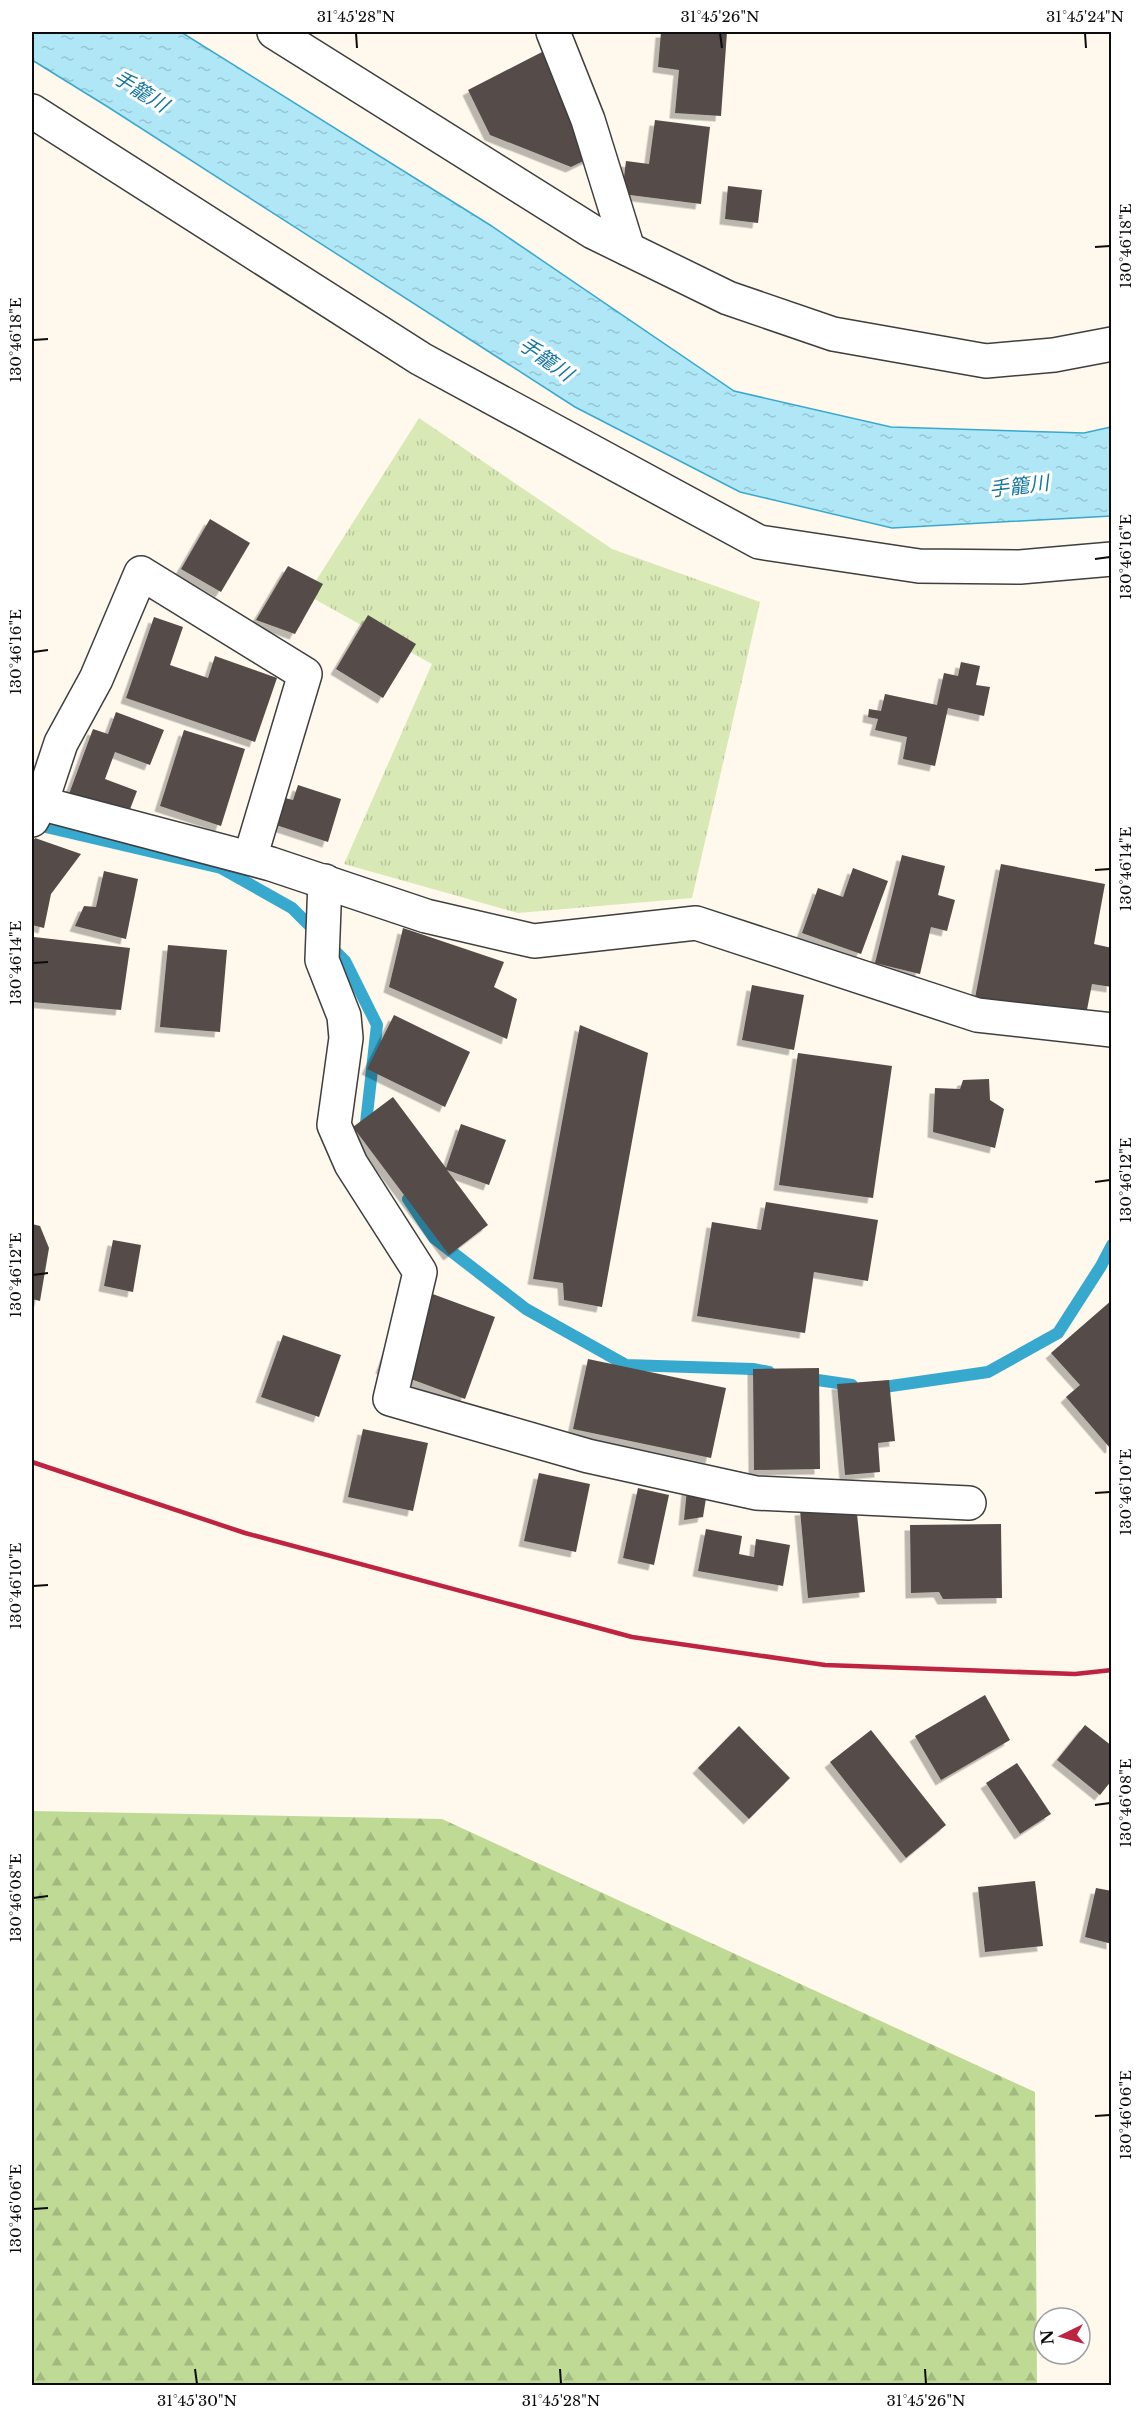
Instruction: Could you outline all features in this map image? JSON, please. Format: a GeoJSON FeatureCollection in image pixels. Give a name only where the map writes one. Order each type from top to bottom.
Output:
{"type":"FeatureCollection","features":[{"type":"Feature","properties":{"kind":"street"},"geometry":{"type":"LineString","coordinates":[[274,32],[594,232],[728,298],[833,334],[986,361],[1054,355],[1112,344]]}},
{"type":"Feature","properties":{"kind":"street"},"geometry":{"type":"LineString","coordinates":[[553,32],[588,120],[628,249]]}},
{"type":"Feature","properties":{"kind":"street"},"geometry":{"type":"LineString","coordinates":[[32,111],[421,359],[759,542],[919,566],[1020,567],[1112,559]]}},
{"type":"Feature","properties":{"kind":"street"},"geometry":{"type":"LineString","coordinates":[[250,858],[305,674],[141,573],[96,679],[61,743],[35,808],[250,858],[426,915],[534,941],[696,923],[977,1015],[1112,1030]]}},
{"type":"Feature","properties":{"kind":"street"},"geometry":{"type":"LineString","coordinates":[[325,881],[323,957],[344,1016],[346,1038],[334,1125],[351,1164],[420,1272],[390,1399],[588,1456],[756,1493],[969,1503]]}},
{"type":"Feature","properties":{"kind":"green space"},"geometry":{"type":"Polygon","coordinates":[[[419,418],[612,549],[760,602],[692,898],[518,913],[344,864],[432,664],[307,595],[419,418]]]}},
{"type":"Feature","properties":{"kind":"green space"},"geometry":{"type":"Polygon","coordinates":[[[32,1811],[442,1819],[1035,2092],[1036,2306],[1032,2306],[1032,2366],[1037,2366],[1037,2385],[32,2385],[32,1811]]]}},
{"type":"Feature","properties":{"kind":"water","name":"手籠川"},"geometry":{"type":"Polygon","coordinates":[[[32,32],[181,32],[490,225],[734,391],[891,427],[1084,433],[1111,427],[1111,516],[892,528],[740,492],[575,407],[32,60],[32,32]]]}},
{"type":"Feature","properties":{"kind":"building"},"geometry":{"type":"Polygon","coordinates":[[[661,32],[727,32],[721,116],[675,113],[679,70],[658,67],[661,32]]]}},
{"type":"Feature","properties":{"kind":"building"},"geometry":{"type":"Polygon","coordinates":[[[542,52],[594,156],[571,167],[490,135],[468,90],[542,52]]]}},
{"type":"Feature","properties":{"kind":"building"},"geometry":{"type":"Polygon","coordinates":[[[655,120],[710,127],[701,204],[622,194],[626,161],[649,164],[655,120]]]}},
{"type":"Feature","properties":{"kind":"building"},"geometry":{"type":"Polygon","coordinates":[[[728,186],[762,190],[758,223],[725,219],[728,186]]]}},
{"type":"Feature","properties":{"kind":"building"},"geometry":{"type":"Polygon","coordinates":[[[210,519],[250,543],[221,592],[181,569],[210,519]]]}},
{"type":"Feature","properties":{"kind":"building"},"geometry":{"type":"Polygon","coordinates":[[[288,566],[323,584],[295,634],[256,620],[288,566]]]}},
{"type":"Feature","properties":{"kind":"building"},"geometry":{"type":"Polygon","coordinates":[[[368,615],[416,644],[383,698],[336,669],[368,615]]]}},
{"type":"Feature","properties":{"kind":"building"},"geometry":{"type":"Polygon","coordinates":[[[154,617],[183,627],[170,665],[208,678],[215,656],[277,678],[255,742],[126,698],[154,617]]]}},
{"type":"Feature","properties":{"kind":"building"},"geometry":{"type":"Polygon","coordinates":[[[961,662],[980,666],[976,685],[990,687],[984,716],[948,708],[935,766],[903,759],[907,737],[875,730],[878,719],[868,717],[869,709],[881,711],[885,694],[937,705],[944,673],[958,676],[961,662]]]}},
{"type":"Feature","properties":{"kind":"building"},"geometry":{"type":"Polygon","coordinates":[[[116,712],[164,730],[150,765],[115,752],[105,779],[137,791],[127,817],[69,794],[93,729],[108,734],[116,712]]]}},
{"type":"Feature","properties":{"kind":"building"},"geometry":{"type":"Polygon","coordinates":[[[184,730],[245,749],[221,826],[160,806],[184,730]]]}},
{"type":"Feature","properties":{"kind":"building"},"geometry":{"type":"Polygon","coordinates":[[[298,785],[341,799],[328,842],[276,825],[285,798],[293,800],[298,785]]]}},
{"type":"Feature","properties":{"kind":"building"},"geometry":{"type":"Polygon","coordinates":[[[35,838],[81,854],[51,894],[44,928],[32,925],[32,843],[35,838]]]}},
{"type":"Feature","properties":{"kind":"building"},"geometry":{"type":"Polygon","coordinates":[[[902,855],[945,866],[938,895],[955,900],[947,931],[931,927],[920,974],[875,963],[902,855]]]}},
{"type":"Feature","properties":{"kind":"building"},"geometry":{"type":"Polygon","coordinates":[[[1001,864],[1105,884],[1094,944],[1112,948],[1112,987],[1092,984],[1085,1020],[975,998],[1001,864]]]}},
{"type":"Feature","properties":{"kind":"building"},"geometry":{"type":"Polygon","coordinates":[[[853,868],[888,881],[861,954],[802,933],[818,888],[843,897],[853,868]]]}},
{"type":"Feature","properties":{"kind":"building"},"geometry":{"type":"Polygon","coordinates":[[[104,871],[138,879],[126,939],[75,926],[84,906],[96,907],[104,871]]]}},
{"type":"Feature","properties":{"kind":"building"},"geometry":{"type":"Polygon","coordinates":[[[403,928],[504,962],[494,987],[517,999],[507,1039],[389,987],[403,928]]]}},
{"type":"Feature","properties":{"kind":"building"},"geometry":{"type":"Polygon","coordinates":[[[34,937],[130,948],[121,1010],[32,1002],[34,937]]]}},
{"type":"Feature","properties":{"kind":"building"},"geometry":{"type":"Polygon","coordinates":[[[168,945],[227,950],[220,1032],[160,1027],[168,945]]]}},
{"type":"Feature","properties":{"kind":"building"},"geometry":{"type":"Polygon","coordinates":[[[752,985],[804,995],[794,1050],[742,1040],[752,985]]]}},
{"type":"Feature","properties":{"kind":"building"},"geometry":{"type":"Polygon","coordinates":[[[394,1015],[470,1052],[445,1107],[367,1069],[394,1015]]]}},
{"type":"Feature","properties":{"kind":"building"},"geometry":{"type":"Polygon","coordinates":[[[580,1025],[648,1053],[602,1307],[564,1300],[563,1283],[533,1279],[580,1025]]]}},
{"type":"Feature","properties":{"kind":"building"},"geometry":{"type":"Polygon","coordinates":[[[798,1053],[892,1066],[873,1198],[779,1185],[798,1053]]]}},
{"type":"Feature","properties":{"kind":"building"},"geometry":{"type":"Polygon","coordinates":[[[989,1079],[990,1100],[1004,1109],[995,1148],[933,1132],[935,1088],[960,1089],[963,1080],[989,1079]]]}},
{"type":"Feature","properties":{"kind":"building"},"geometry":{"type":"Polygon","coordinates":[[[393,1097],[446,1168],[461,1124],[506,1140],[489,1185],[447,1170],[488,1225],[449,1255],[353,1127],[393,1097]]]}},
{"type":"Feature","properties":{"kind":"building"},"geometry":{"type":"Polygon","coordinates":[[[766,1202],[878,1220],[868,1281],[814,1272],[805,1333],[697,1316],[712,1222],[761,1230],[766,1202]]]}},
{"type":"Feature","properties":{"kind":"building"},"geometry":{"type":"Polygon","coordinates":[[[32,1224],[40,1226],[49,1248],[40,1301],[32,1299],[32,1224]]]}},
{"type":"Feature","properties":{"kind":"building"},"geometry":{"type":"Polygon","coordinates":[[[113,1240],[141,1245],[133,1292],[104,1286],[113,1240]]]}},
{"type":"Feature","properties":{"kind":"building"},"geometry":{"type":"Polygon","coordinates":[[[411,1286],[495,1317],[465,1399],[381,1368],[411,1286]]]}},
{"type":"Feature","properties":{"kind":"building"},"geometry":{"type":"Polygon","coordinates":[[[1112,1300],[1112,1447],[1110,1448],[1066,1397],[1080,1385],[1051,1353],[1112,1300]]]}},
{"type":"Feature","properties":{"kind":"building"},"geometry":{"type":"Polygon","coordinates":[[[283,1335],[341,1355],[319,1417],[261,1397],[283,1335]]]}},
{"type":"Feature","properties":{"kind":"building"},"geometry":{"type":"Polygon","coordinates":[[[588,1359],[726,1388],[711,1458],[573,1429],[588,1359]]]}},
{"type":"Feature","properties":{"kind":"building"},"geometry":{"type":"Polygon","coordinates":[[[819,1368],[820,1469],[754,1470],[753,1369],[819,1368]]]}},
{"type":"Feature","properties":{"kind":"building"},"geometry":{"type":"Polygon","coordinates":[[[889,1380],[895,1441],[878,1443],[880,1472],[845,1475],[837,1384],[889,1380]]]}},
{"type":"Feature","properties":{"kind":"building"},"geometry":{"type":"Polygon","coordinates":[[[363,1429],[428,1443],[413,1511],[348,1497],[363,1429]]]}},
{"type":"Feature","properties":{"kind":"building"},"geometry":{"type":"Polygon","coordinates":[[[539,1473],[590,1484],[576,1552],[524,1541],[539,1473]]]}},
{"type":"Feature","properties":{"kind":"building"},"geometry":{"type":"Polygon","coordinates":[[[638,1488],[669,1495],[654,1565],[623,1558],[638,1488]]]}},
{"type":"Feature","properties":{"kind":"building"},"geometry":{"type":"Polygon","coordinates":[[[687,1489],[707,1492],[703,1517],[684,1520],[687,1489]]]}},
{"type":"Feature","properties":{"kind":"building"},"geometry":{"type":"Polygon","coordinates":[[[856,1504],[865,1592],[808,1598],[800,1510],[856,1504]]]}},
{"type":"Feature","properties":{"kind":"building"},"geometry":{"type":"Polygon","coordinates":[[[1001,1524],[1002,1598],[943,1599],[939,1592],[911,1593],[910,1525],[1001,1524]]]}},
{"type":"Feature","properties":{"kind":"building"},"geometry":{"type":"Polygon","coordinates":[[[706,1529],[742,1536],[739,1554],[754,1557],[756,1539],[790,1545],[783,1586],[698,1571],[706,1529]]]}},
{"type":"Feature","properties":{"kind":"building"},"geometry":{"type":"Polygon","coordinates":[[[985,1695],[1010,1740],[941,1780],[915,1736],[985,1695]]]}},
{"type":"Feature","properties":{"kind":"building"},"geometry":{"type":"Polygon","coordinates":[[[1085,1725],[1112,1746],[1112,1780],[1100,1795],[1057,1760],[1085,1725]]]}},
{"type":"Feature","properties":{"kind":"building"},"geometry":{"type":"Polygon","coordinates":[[[739,1726],[790,1778],[749,1819],[698,1768],[739,1726]]]}},
{"type":"Feature","properties":{"kind":"building"},"geometry":{"type":"Polygon","coordinates":[[[871,1730],[946,1825],[906,1858],[830,1762],[871,1730]]]}},
{"type":"Feature","properties":{"kind":"building"},"geometry":{"type":"Polygon","coordinates":[[[1017,1763],[1051,1814],[1020,1834],[986,1783],[1017,1763]]]}},
{"type":"Feature","properties":{"kind":"building"},"geometry":{"type":"Polygon","coordinates":[[[1035,1881],[1043,1946],[985,1952],[978,1887],[1035,1881]]]}},
{"type":"Feature","properties":{"kind":"building"},"geometry":{"type":"Polygon","coordinates":[[[1096,1888],[1112,1891],[1112,1944],[1085,1937],[1096,1888]]]}},
{"type":"Feature","properties":{"kind":"waterway"},"geometry":{"type":"LineString","coordinates":[[33,824],[221,868],[292,908],[345,961],[377,1025],[365,1132]]}},
{"type":"Feature","properties":{"kind":"waterway"},"geometry":{"type":"LineString","coordinates":[[408,1199],[434,1238],[526,1309],[626,1365],[753,1369],[769,1372]]}},
{"type":"Feature","properties":{"kind":"waterway"},"geometry":{"type":"LineString","coordinates":[[875,1387],[988,1372],[1058,1333],[1112,1245]]}},
{"type":"Feature","properties":{"kind":"waterway"},"geometry":{"type":"LineString","coordinates":[[804,1378],[852,1385]]}},
{"type":"Feature","properties":{"kind":"railway"},"geometry":{"type":"LineString","coordinates":[[32,1462],[245,1533],[632,1637],[825,1665],[1075,1674],[1112,1670]]}}]}
